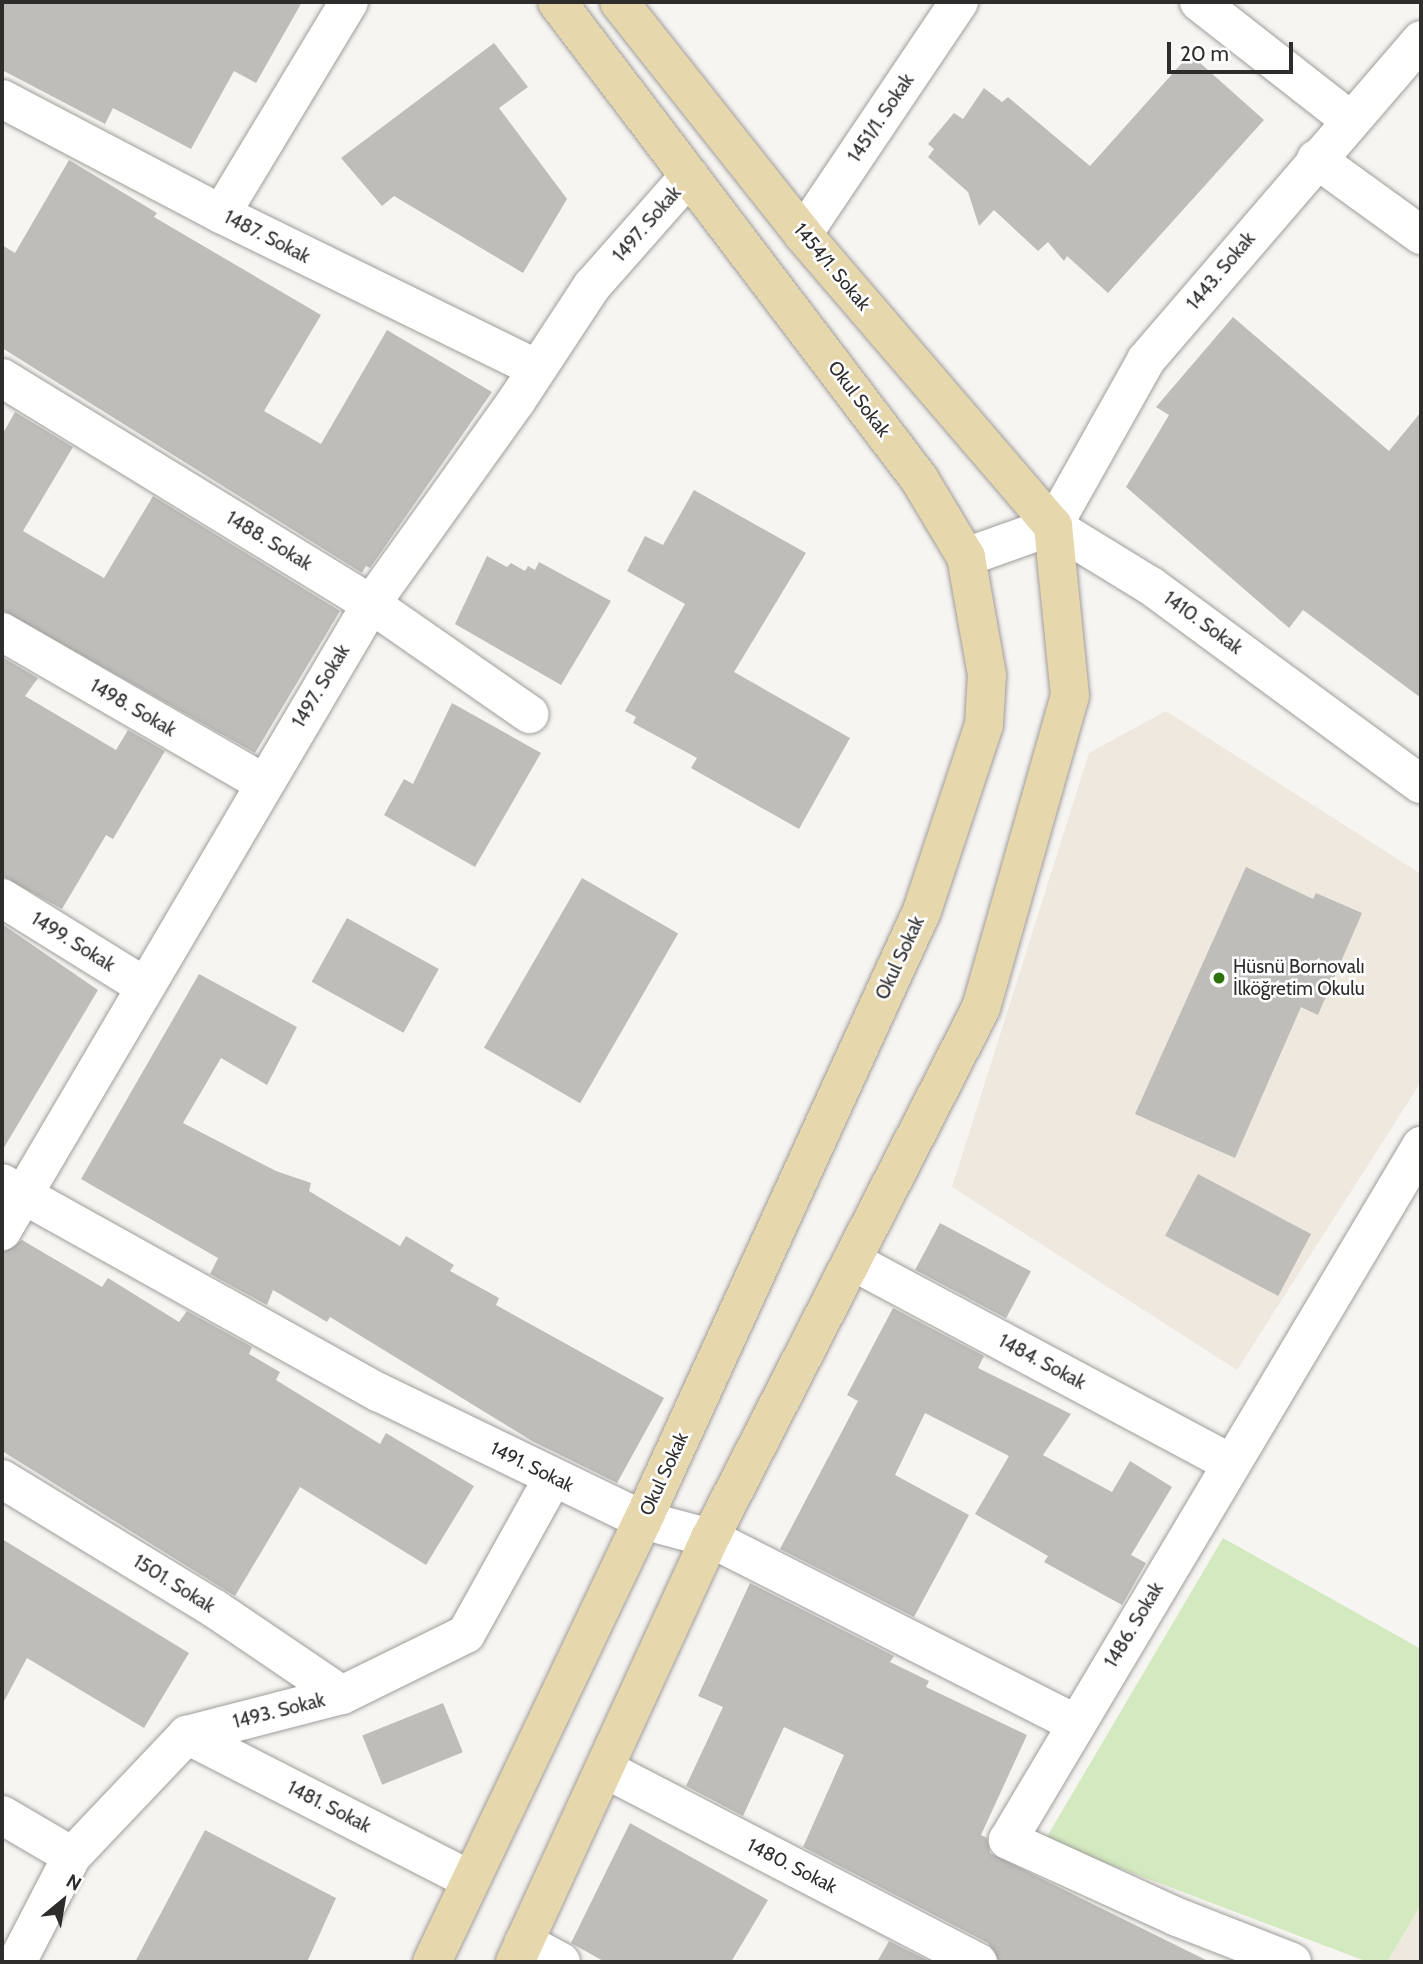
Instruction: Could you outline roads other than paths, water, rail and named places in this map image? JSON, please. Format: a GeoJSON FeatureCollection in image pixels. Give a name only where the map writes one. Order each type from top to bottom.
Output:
{"type":"FeatureCollection","features":[{"type":"Feature","properties":{"kind":"main road","name":"Okul Sokak"},"geometry":{"type":"LineString","coordinates":[[432,1962],[643,1520],[922,911],[984,725],[987,675],[966,557],[920,480],[557,2]]}},
{"type":"Feature","properties":{"kind":"main road","name":"1454/1. Sokak"},"geometry":{"type":"LineString","coordinates":[[619,2],[803,234],[1053,526]]}},
{"type":"Feature","properties":{"kind":"main road"},"geometry":{"type":"LineString","coordinates":[[519,1952],[710,1538],[981,1008],[1018,891],[1070,696],[1053,526]]}},
{"type":"Feature","properties":{"kind":"street"},"geometry":{"type":"LineString","coordinates":[[221,214],[349,2]]}},
{"type":"Feature","properties":{"kind":"street","name":"1451/1. Sokak"},"geometry":{"type":"LineString","coordinates":[[803,234],[959,2]]}},
{"type":"Feature","properties":{"kind":"street"},"geometry":{"type":"LineString","coordinates":[[1199,2],[1350,120]]}},
{"type":"Feature","properties":{"kind":"street","name":"1443. Sokak"},"geometry":{"type":"LineString","coordinates":[[1053,526],[1146,360],[1421,40]]}},
{"type":"Feature","properties":{"kind":"street","name":"1487. Sokak"},"geometry":{"type":"LineString","coordinates":[[2,99],[221,214],[536,368]]}},
{"type":"Feature","properties":{"kind":"street"},"geometry":{"type":"LineString","coordinates":[[1316,159],[1421,235]]}},
{"type":"Feature","properties":{"kind":"street","name":"1497. Sokak"},"geometry":{"type":"LineString","coordinates":[[2,1231],[12,1189],[144,986],[371,604],[592,286],[689,176]]}},
{"type":"Feature","properties":{"kind":"street","name":"1488. Sokak"},"geometry":{"type":"LineString","coordinates":[[2,378],[371,604],[529,714]]}},
{"type":"Feature","properties":{"kind":"street"},"geometry":{"type":"LineString","coordinates":[[966,557],[1053,526]]}},
{"type":"Feature","properties":{"kind":"street","name":"1410. Sokak"},"geometry":{"type":"LineString","coordinates":[[1053,526],[1152,586],[1421,783]]}},
{"type":"Feature","properties":{"kind":"street","name":"1498. Sokak"},"geometry":{"type":"LineString","coordinates":[[2,632],[264,783]]}},
{"type":"Feature","properties":{"kind":"street","name":"1499. Sokak"},"geometry":{"type":"LineString","coordinates":[[2,898],[144,986]]}},
{"type":"Feature","properties":{"kind":"street","name":"1486. Sokak"},"geometry":{"type":"LineString","coordinates":[[1292,1962],[1177,1917],[1008,1840],[1075,1723],[1421,1146]]}},
{"type":"Feature","properties":{"kind":"street","name":"1491. Sokak"},"geometry":{"type":"LineString","coordinates":[[12,1189],[380,1393],[643,1520],[710,1538],[1075,1723]]}},
{"type":"Feature","properties":{"kind":"street","name":"1484. Sokak"},"geometry":{"type":"LineString","coordinates":[[852,1261],[1231,1463]]}},
{"type":"Feature","properties":{"kind":"street","name":"1493. Sokak"},"geometry":{"type":"LineString","coordinates":[[187,1735],[342,1695],[466,1634],[553,1478]]}},
{"type":"Feature","properties":{"kind":"street","name":"1501. Sokak"},"geometry":{"type":"LineString","coordinates":[[2,1479],[215,1609],[342,1695]]}},
{"type":"Feature","properties":{"kind":"street"},"geometry":{"type":"LineString","coordinates":[[17,1962],[72,1856],[187,1735]]}},
{"type":"Feature","properties":{"kind":"street","name":"1481. Sokak"},"geometry":{"type":"LineString","coordinates":[[187,1735],[471,1880]]}},
{"type":"Feature","properties":{"kind":"street","name":"1480. Sokak"},"geometry":{"type":"LineString","coordinates":[[605,1769],[978,1962]]}},
{"type":"Feature","properties":{"kind":"street"},"geometry":{"type":"LineString","coordinates":[[2,1815],[72,1856]]}},
{"type":"Feature","properties":{"kind":"street"},"geometry":{"type":"LineString","coordinates":[[519,1952],[561,1962]]}},
{"type":"Feature","properties":{"kind":"place","name":"Hüsnü Bornovalı İlköğretim Okulu"},"geometry":{"type":"Point","coordinates":[1219,978]}}]}
